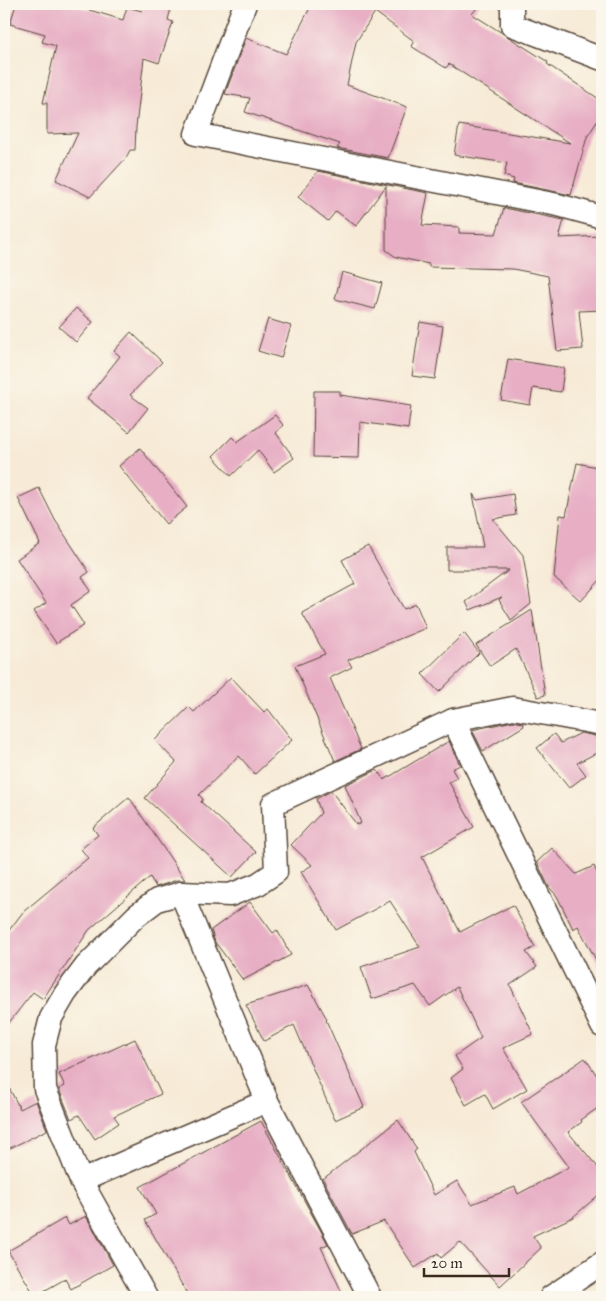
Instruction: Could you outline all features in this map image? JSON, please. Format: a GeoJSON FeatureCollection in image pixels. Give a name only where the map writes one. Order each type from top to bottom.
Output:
{"type":"FeatureCollection","features":[{"type":"Feature","properties":{"kind":"street"},"geometry":{"type":"LineString","coordinates":[[245,4],[196,134],[558,205],[602,217]]}},
{"type":"Feature","properties":{"kind":"street"},"geometry":{"type":"LineString","coordinates":[[512,4],[512,25],[602,59]]}},
{"type":"Feature","properties":{"kind":"street"},"geometry":{"type":"LineString","coordinates":[[146,1297],[81,1181],[45,1089],[44,1045],[51,1018],[65,994],[86,966],[136,916],[156,900],[181,893],[230,895],[258,884],[276,872],[273,804],[453,720],[514,708],[602,724]]}},
{"type":"Feature","properties":{"kind":"street"},"geometry":{"type":"LineString","coordinates":[[453,720],[602,1026]]}},
{"type":"Feature","properties":{"kind":"street"},"geometry":{"type":"LineString","coordinates":[[181,893],[267,1101],[370,1297]]}},
{"type":"Feature","properties":{"kind":"street"},"geometry":{"type":"LineString","coordinates":[[81,1181],[267,1101]]}},
{"type":"Feature","properties":{"kind":"street"},"geometry":{"type":"LineString","coordinates":[[551,1297],[602,1263]]}},
{"type":"Feature","properties":{"kind":"building"},"geometry":{"type":"Polygon","coordinates":[[[16,4],[69,4],[123,20],[127,7],[142,11],[144,4],[172,4],[168,20],[173,22],[159,63],[144,58],[135,150],[130,150],[126,158],[90,197],[56,180],[78,133],[47,134],[47,103],[43,103],[56,46],[42,42],[45,34],[10,24],[16,4]]]}},
{"type":"Feature","properties":{"kind":"building"},"geometry":{"type":"Polygon","coordinates":[[[312,4],[480,4],[472,14],[548,62],[547,64],[602,101],[602,114],[587,137],[571,195],[513,183],[514,179],[504,176],[507,163],[454,155],[459,125],[570,143],[449,64],[446,68],[411,46],[414,41],[375,12],[356,42],[347,85],[407,107],[388,158],[337,148],[340,144],[245,112],[250,98],[225,94],[246,38],[286,54],[312,4]]]}},
{"type":"Feature","properties":{"kind":"building"},"geometry":{"type":"Polygon","coordinates":[[[318,171],[428,193],[422,225],[459,227],[459,233],[496,234],[504,208],[564,220],[559,238],[602,236],[602,310],[579,311],[583,349],[557,351],[548,276],[513,269],[429,267],[429,264],[396,257],[386,250],[386,186],[356,226],[336,211],[328,221],[298,197],[318,171]]]}},
{"type":"Feature","properties":{"kind":"building"},"geometry":{"type":"Polygon","coordinates":[[[342,272],[382,283],[375,309],[335,299],[342,272]]]}},
{"type":"Feature","properties":{"kind":"building"},"geometry":{"type":"Polygon","coordinates":[[[76,308],[93,322],[76,342],[59,327],[76,308]]]}},
{"type":"Feature","properties":{"kind":"building"},"geometry":{"type":"Polygon","coordinates":[[[268,319],[291,326],[281,358],[258,351],[268,319]]]}},
{"type":"Feature","properties":{"kind":"building"},"geometry":{"type":"Polygon","coordinates":[[[420,322],[443,326],[435,379],[412,376],[420,322]]]}},
{"type":"Feature","properties":{"kind":"building"},"geometry":{"type":"Polygon","coordinates":[[[131,332],[162,362],[130,395],[148,408],[129,432],[87,398],[120,356],[114,351],[131,332]]]}},
{"type":"Feature","properties":{"kind":"building"},"geometry":{"type":"Polygon","coordinates":[[[508,359],[564,368],[561,392],[533,388],[530,405],[501,400],[508,359]]]}},
{"type":"Feature","properties":{"kind":"building"},"geometry":{"type":"Polygon","coordinates":[[[314,391],[340,391],[340,395],[411,406],[408,429],[360,422],[359,458],[313,457],[314,391]]]}},
{"type":"Feature","properties":{"kind":"building"},"geometry":{"type":"Polygon","coordinates":[[[275,415],[283,425],[276,433],[294,458],[274,472],[258,450],[231,476],[213,456],[232,437],[237,442],[275,415]]]}},
{"type":"Feature","properties":{"kind":"building"},"geometry":{"type":"Polygon","coordinates":[[[140,448],[187,507],[166,524],[119,466],[140,448]]]}},
{"type":"Feature","properties":{"kind":"building"},"geometry":{"type":"Polygon","coordinates":[[[577,463],[602,468],[602,578],[581,601],[554,577],[560,515],[566,516],[577,463]]]}},
{"type":"Feature","properties":{"kind":"building"},"geometry":{"type":"Polygon","coordinates":[[[39,488],[55,520],[89,572],[82,577],[91,591],[71,605],[84,625],[56,643],[34,611],[46,603],[17,559],[40,543],[18,498],[39,488]]]}},
{"type":"Feature","properties":{"kind":"building"},"geometry":{"type":"Polygon","coordinates":[[[473,494],[477,500],[513,494],[516,515],[493,519],[523,555],[531,604],[511,620],[499,600],[502,597],[470,610],[466,602],[509,570],[447,570],[447,547],[483,547],[473,494]]]}},
{"type":"Feature","properties":{"kind":"building"},"geometry":{"type":"Polygon","coordinates":[[[368,546],[404,609],[416,604],[426,628],[348,660],[352,667],[330,678],[361,749],[335,761],[295,666],[325,654],[302,613],[355,584],[342,560],[368,546]]]}},
{"type":"Feature","properties":{"kind":"building"},"geometry":{"type":"Polygon","coordinates":[[[532,610],[545,695],[538,697],[516,649],[490,666],[476,645],[532,610]]]}},
{"type":"Feature","properties":{"kind":"building"},"geometry":{"type":"Polygon","coordinates":[[[464,633],[479,653],[439,692],[422,674],[464,633]]]}},
{"type":"Feature","properties":{"kind":"building"},"geometry":{"type":"Polygon","coordinates":[[[231,677],[264,712],[268,709],[292,740],[255,774],[239,756],[199,795],[203,799],[201,802],[256,852],[232,877],[145,798],[176,762],[155,740],[189,707],[194,712],[231,677]]]}},
{"type":"Feature","properties":{"kind":"building"},"geometry":{"type":"Polygon","coordinates":[[[513,721],[523,723],[524,726],[483,751],[472,730],[513,721]]]}},
{"type":"Feature","properties":{"kind":"building"},"geometry":{"type":"Polygon","coordinates":[[[581,733],[595,736],[602,750],[577,763],[586,775],[569,788],[537,748],[554,734],[561,743],[581,733]]]}},
{"type":"Feature","properties":{"kind":"building"},"geometry":{"type":"Polygon","coordinates":[[[449,741],[460,765],[452,769],[457,778],[449,782],[474,827],[422,857],[460,932],[513,905],[535,947],[526,952],[537,967],[510,985],[533,1034],[503,1048],[527,1089],[493,1109],[485,1094],[466,1105],[451,1078],[463,1069],[455,1056],[481,1038],[457,987],[430,1006],[415,985],[372,999],[361,967],[420,947],[390,901],[336,930],[301,872],[312,865],[291,845],[321,813],[316,799],[331,791],[357,825],[361,823],[345,785],[377,770],[384,780],[449,741]]]}},
{"type":"Feature","properties":{"kind":"building"},"geometry":{"type":"Polygon","coordinates":[[[129,797],[185,880],[177,880],[156,887],[150,877],[89,930],[43,999],[33,992],[4,1029],[4,937],[23,912],[88,858],[81,849],[98,835],[93,828],[129,797]]]}},
{"type":"Feature","properties":{"kind":"building"},"geometry":{"type":"Polygon","coordinates":[[[552,848],[576,874],[594,866],[602,883],[602,971],[578,926],[573,929],[557,896],[549,887],[537,862],[552,848]]]}},
{"type":"Feature","properties":{"kind":"building"},"geometry":{"type":"Polygon","coordinates":[[[250,902],[273,933],[277,930],[291,955],[243,980],[215,942],[211,930],[250,902]]]}},
{"type":"Feature","properties":{"kind":"building"},"geometry":{"type":"Polygon","coordinates":[[[308,985],[327,1019],[364,1107],[335,1120],[294,1025],[264,1041],[246,1005],[308,985]]]}},
{"type":"Feature","properties":{"kind":"building"},"geometry":{"type":"Polygon","coordinates":[[[135,1039],[161,1094],[114,1116],[119,1123],[95,1139],[79,1115],[71,1119],[59,1089],[65,1086],[59,1074],[135,1039]]]}},
{"type":"Feature","properties":{"kind":"building"},"geometry":{"type":"Polygon","coordinates":[[[585,1058],[602,1083],[602,1105],[568,1132],[602,1172],[602,1192],[573,1217],[533,1236],[541,1248],[500,1286],[460,1242],[441,1258],[438,1253],[415,1268],[384,1221],[352,1234],[323,1179],[398,1120],[417,1149],[414,1152],[434,1195],[457,1181],[472,1204],[515,1187],[518,1194],[569,1167],[521,1102],[585,1058]]]}},
{"type":"Feature","properties":{"kind":"building"},"geometry":{"type":"Polygon","coordinates":[[[4,1078],[20,1109],[36,1101],[47,1130],[4,1151],[4,1078]]]}},
{"type":"Feature","properties":{"kind":"building"},"geometry":{"type":"Polygon","coordinates":[[[261,1121],[328,1244],[321,1247],[344,1297],[189,1297],[145,1220],[156,1214],[140,1187],[261,1121]]]}},
{"type":"Feature","properties":{"kind":"building"},"geometry":{"type":"Polygon","coordinates":[[[86,1216],[113,1265],[71,1289],[65,1279],[35,1296],[8,1251],[65,1218],[69,1225],[86,1216]]]}}]}
